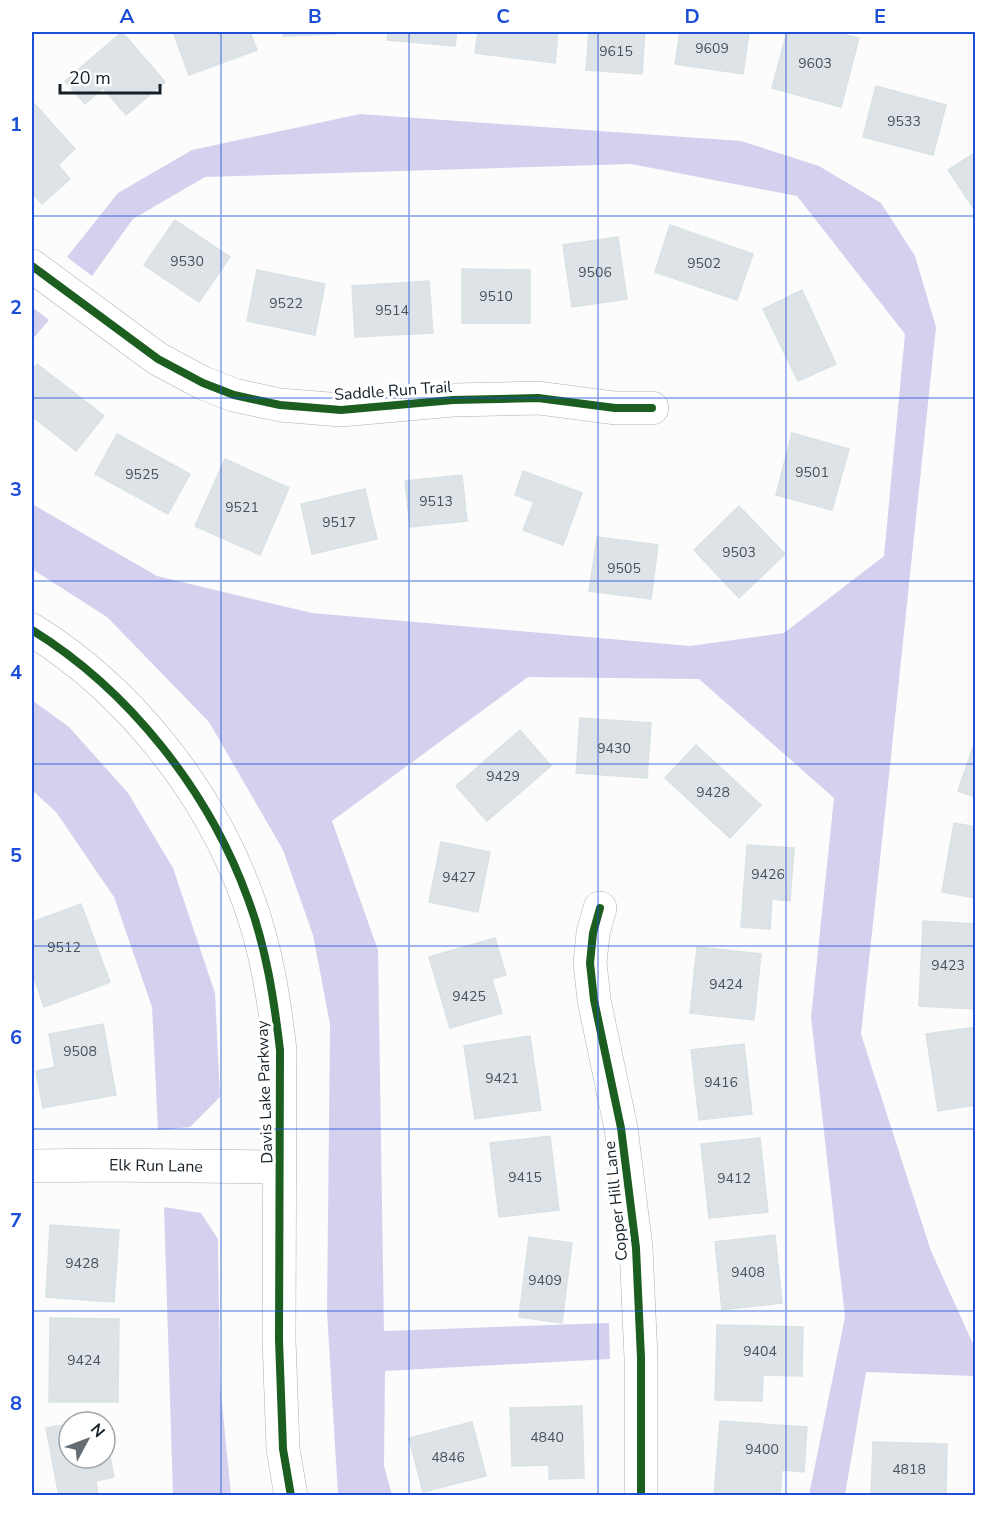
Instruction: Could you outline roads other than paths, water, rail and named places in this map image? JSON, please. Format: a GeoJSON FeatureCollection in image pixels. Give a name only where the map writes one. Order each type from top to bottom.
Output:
{"type":"FeatureCollection","features":[{"type":"Feature","properties":{"kind":"street","name":"Saddle Run Trail"},"geometry":{"type":"LineString","coordinates":[[32,266],[158,359],[202,383],[234,395],[280,405],[341,410],[453,400],[538,398],[615,408],[652,408]]}},
{"type":"Feature","properties":{"kind":"street","name":"Davis Lake Parkway"},"geometry":{"type":"LineString","coordinates":[[32,630],[47,639],[103,684],[151,734],[189,784],[222,840],[248,899],[267,962],[280,1050],[279,1340],[283,1449],[291,1496]]}},
{"type":"Feature","properties":{"kind":"street","name":"Copper Hill Lane"},"geometry":{"type":"LineString","coordinates":[[600,908],[593,933],[590,963],[594,1000],[621,1128],[636,1248],[642,1358],[641,1496]]}},
{"type":"Feature","properties":{"kind":"street","name":"Elk Run Lane"},"geometry":{"type":"LineString","coordinates":[[32,1166],[280,1167]]}}]}
